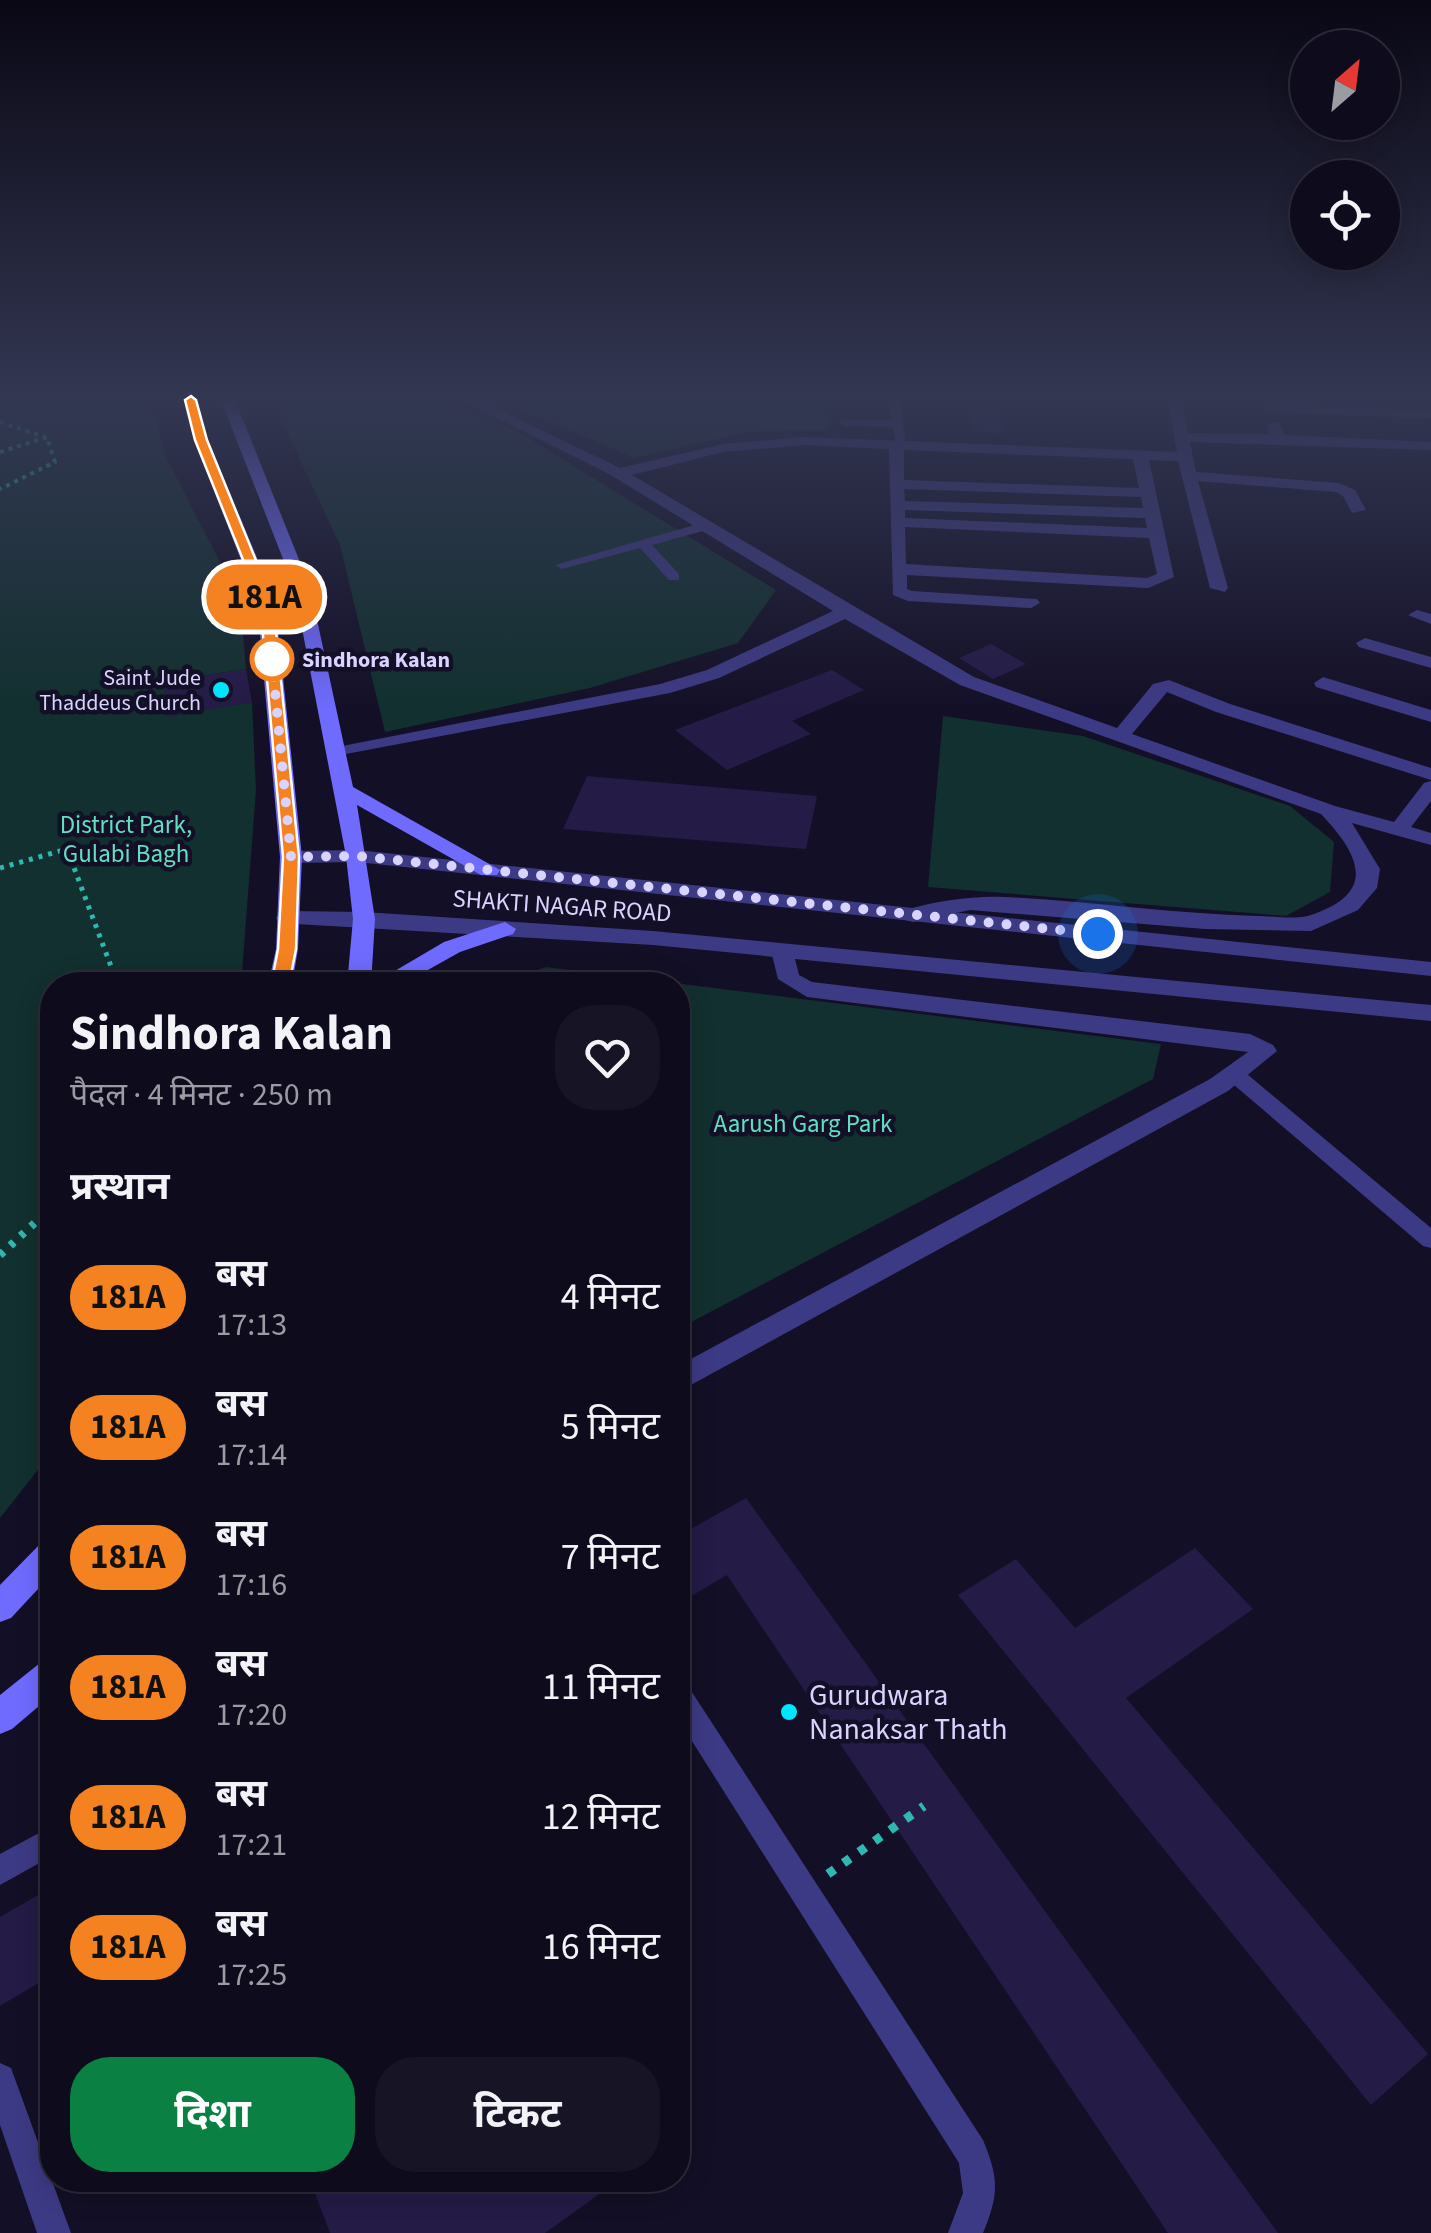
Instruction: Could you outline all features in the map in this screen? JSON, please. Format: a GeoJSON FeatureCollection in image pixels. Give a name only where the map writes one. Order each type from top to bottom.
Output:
{"type":"FeatureCollection","features":[{"type":"Feature","properties":{"kind":"main road"},"geometry":{"type":"LineString","coordinates":[[227,504],[266,602],[291,857],[283,972]]}},
{"type":"Feature","properties":{"kind":"main road"},"geometry":{"type":"LineString","coordinates":[[269,504],[302,586],[357,856],[364,919],[360,972]]}},
{"type":"Feature","properties":{"kind":"main road"},"geometry":{"type":"LineString","coordinates":[[344,790],[489,870]]}},
{"type":"Feature","properties":{"kind":"main road"},"geometry":{"type":"LineString","coordinates":[[407,972],[452,947],[506,930]]}},
{"type":"Feature","properties":{"kind":"main road"},"geometry":{"type":"LineString","coordinates":[[0,1607],[40,1565]]}},
{"type":"Feature","properties":{"kind":"main road"},"geometry":{"type":"LineString","coordinates":[[4,1714],[40,1684]]}},
{"type":"Feature","properties":{"kind":"street"},"geometry":{"type":"LineString","coordinates":[[670,504],[967,681],[1328,810],[1431,838]]}},
{"type":"Feature","properties":{"kind":"street"},"geometry":{"type":"LineString","coordinates":[[896,504],[899,591],[908,596],[1031,604]]}},
{"type":"Feature","properties":{"kind":"street"},"geometry":{"type":"LineString","coordinates":[[898,569],[1159,582],[1166,577],[1150,504]]}},
{"type":"Feature","properties":{"kind":"street"},"geometry":{"type":"LineString","coordinates":[[1197,504],[1219,588]]}},
{"type":"Feature","properties":{"kind":"street"},"geometry":{"type":"LineString","coordinates":[[1355,504],[1358,510]]}},
{"type":"Feature","properties":{"kind":"street"},"geometry":{"type":"LineString","coordinates":[[896,514],[1152,513]]}},
{"type":"Feature","properties":{"kind":"street"},"geometry":{"type":"LineString","coordinates":[[896,514],[1157,533]]}},
{"type":"Feature","properties":{"kind":"street"},"geometry":{"type":"LineString","coordinates":[[337,753],[663,689],[713,674],[846,612]]}},
{"type":"Feature","properties":{"kind":"street"},"geometry":{"type":"LineString","coordinates":[[1365,644],[1431,663]]}},
{"type":"Feature","properties":{"kind":"street"},"geometry":{"type":"LineString","coordinates":[[1323,683],[1431,716]]}},
{"type":"Feature","properties":{"kind":"street"},"geometry":{"type":"LineString","coordinates":[[1120,736],[1160,688],[1169,686],[1222,708],[1431,774]]}},
{"type":"Feature","properties":{"kind":"street"},"geometry":{"type":"LineString","coordinates":[[1399,829],[1431,786]]}},
{"type":"Feature","properties":{"kind":"street"},"geometry":{"type":"LineString","coordinates":[[913,914],[970,903],[1205,922],[1311,924],[1350,905],[1366,888],[1369,869],[1350,832],[1328,810]]}},
{"type":"Feature","properties":{"kind":"street","name":"SHAKTI NAGAR ROAD"},"geometry":{"type":"LineString","coordinates":[[291,857],[357,856],[1431,969]]}},
{"type":"Feature","properties":{"kind":"street","name":"SHAKTI NAGAR ROAD"},"geometry":{"type":"LineString","coordinates":[[287,918],[364,919],[782,950],[1431,1013]]}},
{"type":"Feature","properties":{"kind":"street"},"geometry":{"type":"LineString","coordinates":[[690,1373],[1234,1074],[1262,1056],[1264,1047],[1250,1042],[808,989],[789,980],[782,950]]}},
{"type":"Feature","properties":{"kind":"street"},"geometry":{"type":"LineString","coordinates":[[4,1714],[40,1699]]}},
{"type":"Feature","properties":{"kind":"lane"},"geometry":{"type":"LineString","coordinates":[[562,565],[705,526]]}},
{"type":"Feature","properties":{"kind":"lane"},"geometry":{"type":"LineString","coordinates":[[643,542],[674,577]]}},
{"type":"Feature","properties":{"kind":"lane"},"geometry":{"type":"LineString","coordinates":[[1234,1074],[1431,1240]]}},
{"type":"Feature","properties":{"kind":"lane"},"geometry":{"type":"LineString","coordinates":[[690,1714],[972,2152],[982,2175],[978,2205],[965,2233]]}},
{"type":"Feature","properties":{"kind":"lane"},"geometry":{"type":"LineString","coordinates":[[0,1870],[40,1847]]}},
{"type":"Feature","properties":{"kind":"lane"},"geometry":{"type":"LineString","coordinates":[[0,2078],[54,2233]]}},
{"type":"Feature","properties":{"kind":"path"},"geometry":{"type":"LineString","coordinates":[[0,868],[66,849],[113,972]]}},
{"type":"Feature","properties":{"kind":"path"},"geometry":{"type":"LineString","coordinates":[[0,1255],[40,1218]]}},
{"type":"Feature","properties":{"kind":"path"},"geometry":{"type":"LineString","coordinates":[[802,1892],[924,1806]]}},
{"type":"Feature","properties":{"kind":"green space","name":"District Park, Gulabi Bagh"},"geometry":{"type":"Polygon","coordinates":[[[0,504],[190,504],[240,601],[246,669],[164,682],[167,716],[252,702],[256,790],[242,972],[40,972],[40,1467],[0,1518],[0,504]]]}},
{"type":"Feature","properties":{"kind":"green space"},"geometry":{"type":"Polygon","coordinates":[[[321,504],[636,504],[776,590],[738,643],[590,688],[385,732],[340,545],[321,504]]]}},
{"type":"Feature","properties":{"kind":"green space"},"geometry":{"type":"Polygon","coordinates":[[[943,716],[1083,736],[1290,806],[1334,842],[1330,892],[1286,916],[928,887],[943,716]]]}},
{"type":"Feature","properties":{"kind":"green space","name":"Aarush Garg Park"},"geometry":{"type":"Polygon","coordinates":[[[546,967],[586,972],[532,972],[546,967]]]}},
{"type":"Feature","properties":{"kind":"green space","name":"Aarush Garg Park"},"geometry":{"type":"Polygon","coordinates":[[[690,985],[1161,1044],[1153,1079],[690,1323],[690,985]]]}},
{"type":"Feature","properties":{"kind":"building"},"geometry":{"type":"Polygon","coordinates":[[[991,644],[1026,664],[993,679],[959,658],[991,644]]]}},
{"type":"Feature","properties":{"kind":"building"},"geometry":{"type":"Polygon","coordinates":[[[246,669],[252,702],[167,717],[164,682],[246,669]]]}},
{"type":"Feature","properties":{"kind":"building"},"geometry":{"type":"Polygon","coordinates":[[[832,670],[864,690],[792,721],[811,734],[727,770],[675,730],[832,670]]]}},
{"type":"Feature","properties":{"kind":"building"},"geometry":{"type":"Polygon","coordinates":[[[587,776],[817,796],[806,849],[563,829],[587,776]]]}},
{"type":"Feature","properties":{"kind":"building"},"geometry":{"type":"Polygon","coordinates":[[[746,1498],[1278,2233],[1168,2233],[727,1575],[690,1597],[690,1529],[746,1498]]]}},
{"type":"Feature","properties":{"kind":"building"},"geometry":{"type":"Polygon","coordinates":[[[1195,1548],[1253,1609],[1126,1698],[1428,2054],[1371,2105],[958,1595],[1016,1559],[1075,1628],[1195,1548]]]}},
{"type":"Feature","properties":{"kind":"building"},"geometry":{"type":"Polygon","coordinates":[[[40,1894],[40,1982],[0,2006],[0,1917],[40,1894]]]}},
{"type":"Feature","properties":{"kind":"building"},"geometry":{"type":"Polygon","coordinates":[[[315,2192],[602,2192],[545,2233],[330,2233],[315,2192]]]}},
{"type":"Feature","properties":{"kind":"bus line","name":"181A"},"geometry":{"type":"LineString","coordinates":[[227,504],[266,602],[291,857],[283,972]]}},
{"type":"Feature","properties":{"kind":"place","name":"Sindhora Kalan"},"geometry":{"type":"Point","coordinates":[272,659]}},
{"type":"Feature","properties":{"kind":"place","name":"Saint Jude Thaddeus Church"},"geometry":{"type":"Point","coordinates":[221,690]}},
{"type":"Feature","properties":{"kind":"place","name":"Gurudwara Nanaksar Thath"},"geometry":{"type":"Point","coordinates":[789,1712]}},
{"type":"Feature","properties":{"kind":"route"},"geometry":{"type":"LineString","coordinates":[[272,659],[291,857],[357,856],[1098,934]]}}]}
